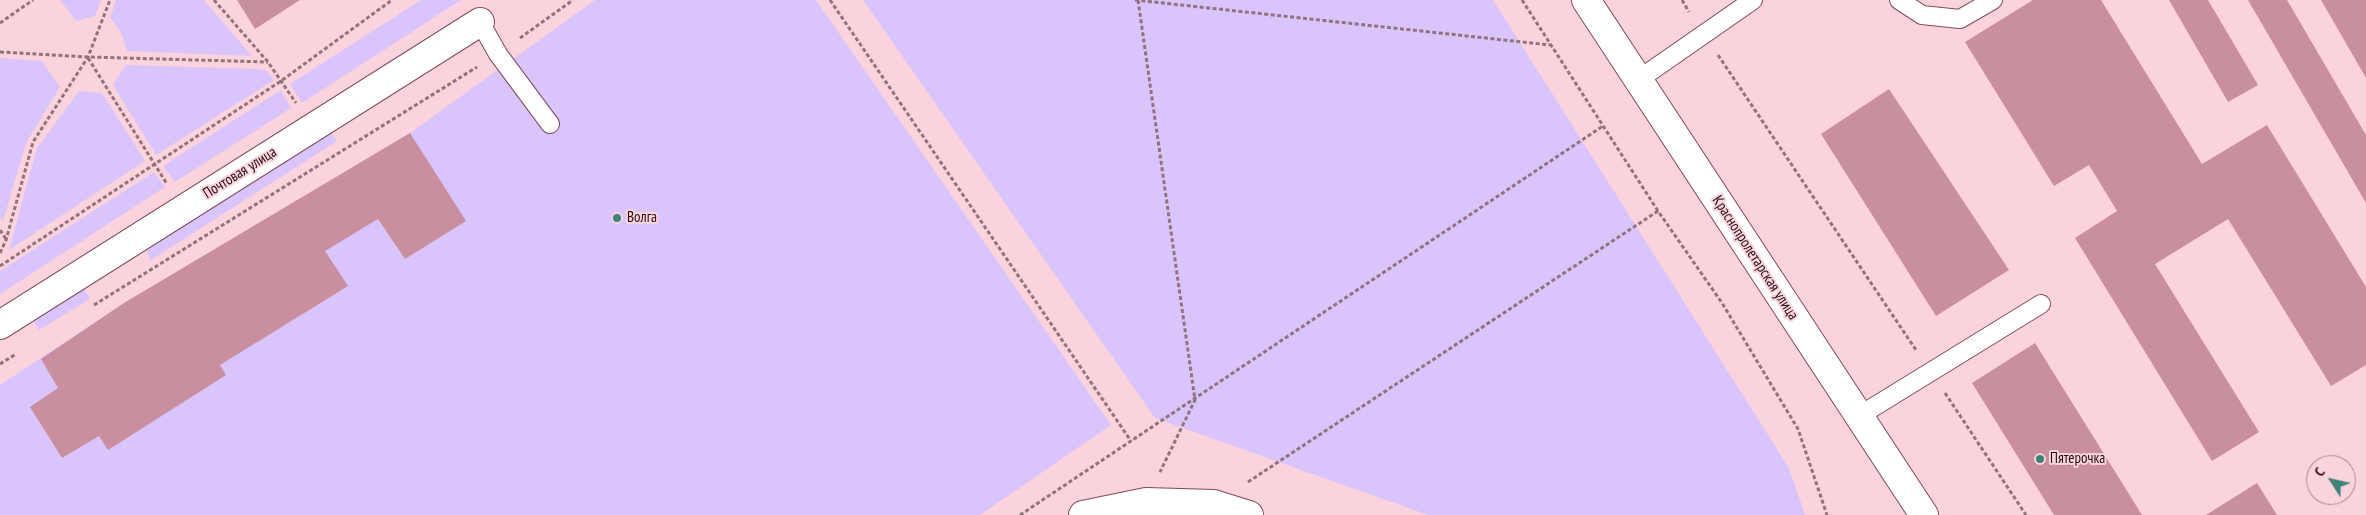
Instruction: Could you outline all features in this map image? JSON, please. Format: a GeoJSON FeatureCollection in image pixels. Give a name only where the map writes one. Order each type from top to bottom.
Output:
{"type":"FeatureCollection","features":[{"type":"Feature","properties":{"kind":"street","name":"Краснопролетарская улица"},"geometry":{"type":"LineString","coordinates":[[1586,0],[1924,515]]}},
{"type":"Feature","properties":{"kind":"street","name":"Почтовая улица"},"geometry":{"type":"LineString","coordinates":[[0,325],[480,22]]}},
{"type":"Feature","properties":{"kind":"street"},"geometry":{"type":"LineString","coordinates":[[1083,515],[1146,502],[1214,504],[1248,515]]}},
{"type":"Feature","properties":{"kind":"lane"},"geometry":{"type":"LineString","coordinates":[[1638,80],[1753,0]]}},
{"type":"Feature","properties":{"kind":"lane"},"geometry":{"type":"LineString","coordinates":[[1899,0],[1922,15],[1960,19],[1993,0]]}},
{"type":"Feature","properties":{"kind":"lane"},"geometry":{"type":"LineString","coordinates":[[480,22],[498,54],[550,124]]}},
{"type":"Feature","properties":{"kind":"lane"},"geometry":{"type":"LineString","coordinates":[[1860,416],[2041,304]]}},
{"type":"Feature","properties":{"kind":"path"},"geometry":{"type":"LineString","coordinates":[[0,23],[33,0]]}},
{"type":"Feature","properties":{"kind":"path"},"geometry":{"type":"LineString","coordinates":[[0,253],[6,240],[33,142],[88,57],[110,0]]}},
{"type":"Feature","properties":{"kind":"path"},"geometry":{"type":"LineString","coordinates":[[214,0],[268,62],[312,128]]}},
{"type":"Feature","properties":{"kind":"path"},"geometry":{"type":"LineString","coordinates":[[0,266],[281,81],[392,0]]}},
{"type":"Feature","properties":{"kind":"path"},"geometry":{"type":"LineString","coordinates":[[93,306],[498,54],[573,0]]}},
{"type":"Feature","properties":{"kind":"path"},"geometry":{"type":"LineString","coordinates":[[830,0],[1131,441]]}},
{"type":"Feature","properties":{"kind":"path"},"geometry":{"type":"LineString","coordinates":[[1146,502],[1195,400],[1137,0],[1551,45]]}},
{"type":"Feature","properties":{"kind":"path"},"geometry":{"type":"LineString","coordinates":[[1522,0],[1658,211],[1722,304],[1798,429],[1827,515]]}},
{"type":"Feature","properties":{"kind":"path"},"geometry":{"type":"LineString","coordinates":[[1682,0],[2026,515]]}},
{"type":"Feature","properties":{"kind":"path"},"geometry":{"type":"LineString","coordinates":[[0,52],[88,57],[268,62]]}},
{"type":"Feature","properties":{"kind":"path"},"geometry":{"type":"LineString","coordinates":[[88,57],[184,209]]}},
{"type":"Feature","properties":{"kind":"path"},"geometry":{"type":"LineString","coordinates":[[1020,515],[1604,126]]}},
{"type":"Feature","properties":{"kind":"path"},"geometry":{"type":"LineString","coordinates":[[1214,504],[1658,211]]}},
{"type":"Feature","properties":{"kind":"path"},"geometry":{"type":"LineString","coordinates":[[0,230],[6,240]]}},
{"type":"Feature","properties":{"kind":"path"},"geometry":{"type":"LineString","coordinates":[[0,364],[17,353]]}},
{"type":"Feature","properties":{"kind":"shaded area"},"geometry":{"type":"Polygon","coordinates":[[[60,0],[101,0],[95,16],[76,21],[60,0]]]}},
{"type":"Feature","properties":{"kind":"shaded area"},"geometry":{"type":"Polygon","coordinates":[[[116,0],[204,0],[252,56],[127,51],[121,32],[110,18],[116,0]]]}},
{"type":"Feature","properties":{"kind":"shaded area"},"geometry":{"type":"Polygon","coordinates":[[[421,0],[461,0],[302,103],[290,84],[421,0]]]}},
{"type":"Feature","properties":{"kind":"shaded area","name":"Волга"},"geometry":{"type":"Polygon","coordinates":[[[595,0],[816,0],[1111,425],[980,515],[0,515],[0,385],[124,303],[410,133],[595,0]]]}},
{"type":"Feature","properties":{"kind":"shaded area"},"geometry":{"type":"Polygon","coordinates":[[[863,0],[1493,0],[1789,468],[1805,515],[1428,515],[1155,418],[863,0]]]}},
{"type":"Feature","properties":{"kind":"shaded area"},"geometry":{"type":"Polygon","coordinates":[[[0,58],[42,61],[60,87],[26,143],[3,221],[0,217],[0,58]]]}},
{"type":"Feature","properties":{"kind":"shaded area"},"geometry":{"type":"Polygon","coordinates":[[[126,65],[257,69],[267,71],[274,80],[156,155],[113,85],[126,65]]]}},
{"type":"Feature","properties":{"kind":"shaded area"},"geometry":{"type":"Polygon","coordinates":[[[281,90],[291,108],[175,182],[163,166],[281,90]]]}},
{"type":"Feature","properties":{"kind":"shaded area"},"geometry":{"type":"Polygon","coordinates":[[[79,91],[102,93],[145,161],[9,250],[37,148],[79,91]]]}},
{"type":"Feature","properties":{"kind":"shaded area"},"geometry":{"type":"Polygon","coordinates":[[[329,129],[337,141],[151,260],[147,252],[150,243],[329,129]]]}},
{"type":"Feature","properties":{"kind":"shaded area"},"geometry":{"type":"Polygon","coordinates":[[[154,172],[165,187],[0,294],[0,271],[154,172]]]}},
{"type":"Feature","properties":{"kind":"shaded area"},"geometry":{"type":"Polygon","coordinates":[[[83,287],[90,299],[39,330],[32,319],[83,287]]]}},
{"type":"Feature","properties":{"kind":"building"},"geometry":{"type":"Polygon","coordinates":[[[237,0],[300,0],[255,29],[237,0]]]}},
{"type":"Feature","properties":{"kind":"building"},"geometry":{"type":"Polygon","coordinates":[[[2033,0],[2101,0],[2202,164],[2267,125],[2366,287],[2366,365],[2331,386],[2228,219],[2155,264],[2259,432],[2212,461],[2075,238],[2117,211],[2089,165],[2054,186],[1965,42],[2033,0]]]}},
{"type":"Feature","properties":{"kind":"building"},"geometry":{"type":"Polygon","coordinates":[[[2169,0],[2208,0],[2258,85],[2228,102],[2169,0]]]}},
{"type":"Feature","properties":{"kind":"building"},"geometry":{"type":"Polygon","coordinates":[[[2248,0],[2287,0],[2366,135],[2366,203],[2248,0]]]}},
{"type":"Feature","properties":{"kind":"building"},"geometry":{"type":"Polygon","coordinates":[[[2321,0],[2366,0],[2366,78],[2321,0]]]}},
{"type":"Feature","properties":{"kind":"building"},"geometry":{"type":"Polygon","coordinates":[[[1889,89],[2009,270],[1936,316],[1821,134],[1889,89]]]}},
{"type":"Feature","properties":{"kind":"building"},"geometry":{"type":"Polygon","coordinates":[[[410,133],[466,221],[405,259],[378,219],[325,251],[348,286],[220,365],[226,375],[108,450],[99,436],[62,458],[30,407],[58,388],[41,359],[124,303],[410,133]]]}},
{"type":"Feature","properties":{"kind":"building"},"geometry":{"type":"Polygon","coordinates":[[[2035,343],[2142,515],[2054,515],[1972,383],[2035,343]]]}},
{"type":"Feature","properties":{"kind":"building"},"geometry":{"type":"Polygon","coordinates":[[[2257,483],[2277,515],[2206,515],[2257,483]]]}},
{"type":"Feature","properties":{"kind":"place","name":"Волга"},"geometry":{"type":"Point","coordinates":[617,218]}},
{"type":"Feature","properties":{"kind":"place","name":"Пятерочка"},"geometry":{"type":"Point","coordinates":[2040,459]}}]}
